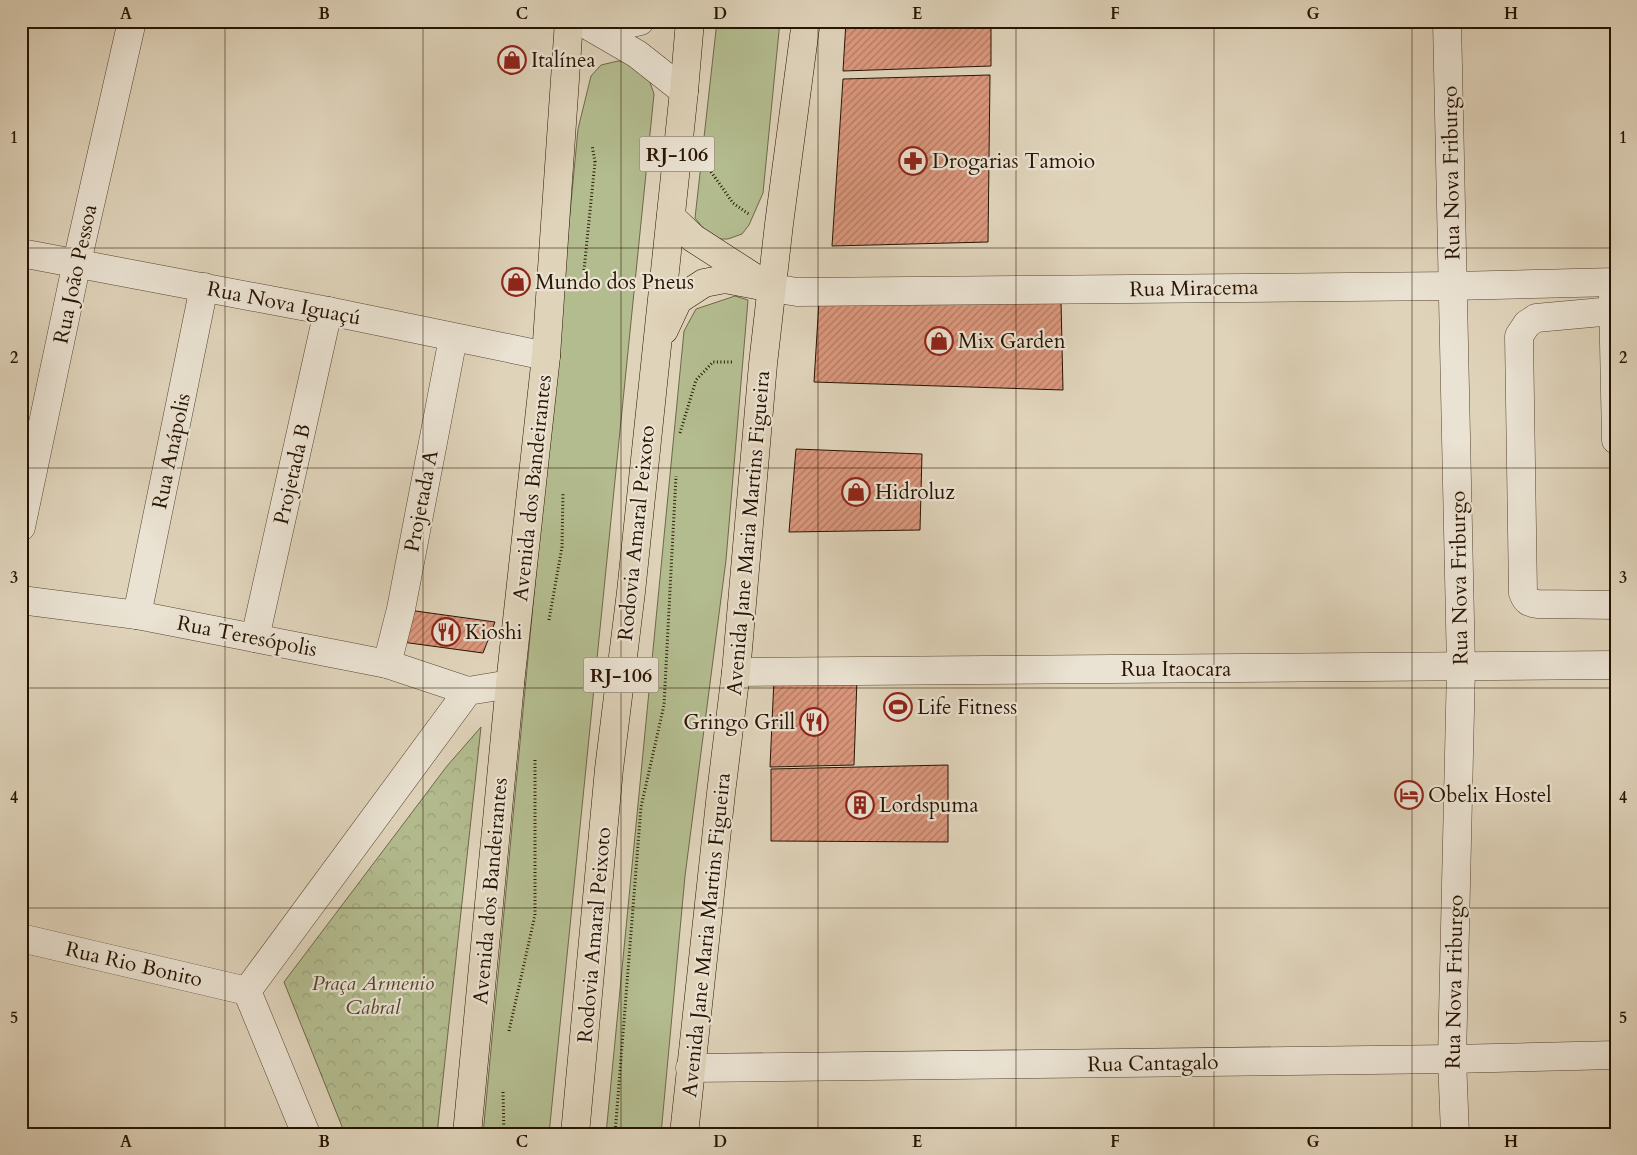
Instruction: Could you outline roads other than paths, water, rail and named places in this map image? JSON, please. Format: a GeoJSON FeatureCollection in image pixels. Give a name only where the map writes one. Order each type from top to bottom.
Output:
{"type":"FeatureCollection","features":[{"type":"Feature","properties":{"kind":"main road","name":"Avenida dos Bandeirantes"},"geometry":{"type":"LineString","coordinates":[[467,1134],[510,684],[546,356],[569,21]]}},
{"type":"Feature","properties":{"kind":"main road","name":"Rodovia Amaral Peixoto"},"geometry":{"type":"LineString","coordinates":[[575,1134],[609,769],[631,592],[690,21]]}},
{"type":"Feature","properties":{"kind":"main road","name":"Avenida Jane Maria Martins Figueira"},"geometry":{"type":"LineString","coordinates":[[684,1134],[736,672],[763,364],[806,21]]}},
{"type":"Feature","properties":{"kind":"main road"},"geometry":{"type":"LineString","coordinates":[[671,217],[694,238],[772,288]]}},
{"type":"Feature","properties":{"kind":"main road"},"geometry":{"type":"LineString","coordinates":[[656,346],[678,300],[704,283],[725,279],[772,288]]}},
{"type":"Feature","properties":{"kind":"street","name":"Rua João Pessoa"},"geometry":{"type":"LineString","coordinates":[[21,527],[77,262],[132,21]]}},
{"type":"Feature","properties":{"kind":"street"},"geometry":{"type":"LineString","coordinates":[[580,21],[637,54],[684,91]]}},
{"type":"Feature","properties":{"kind":"street"},"geometry":{"type":"LineString","coordinates":[[610,21],[627,24],[640,21]]}},
{"type":"Feature","properties":{"kind":"street","name":"Rua Nova Friburgo"},"geometry":{"type":"LineString","coordinates":[[1447,21],[1454,286],[1460,667],[1452,1059],[1455,1134]]}},
{"type":"Feature","properties":{"kind":"street","name":"Rua Nova Iguaçú"},"geometry":{"type":"LineString","coordinates":[[21,253],[77,262],[328,311],[546,356]]}},
{"type":"Feature","properties":{"kind":"street"},"geometry":{"type":"LineString","coordinates":[[1614,282],[1616,440]]}},
{"type":"Feature","properties":{"kind":"street","name":"Rua Miracema"},"geometry":{"type":"LineString","coordinates":[[772,288],[797,292],[1454,286],[1614,282]]}},
{"type":"Feature","properties":{"kind":"street","name":"Rua Anápolis"},"geometry":{"type":"LineString","coordinates":[[137,615],[204,287]]}},
{"type":"Feature","properties":{"kind":"street","name":"Projetada B"},"geometry":{"type":"LineString","coordinates":[[255,638],[328,311]]}},
{"type":"Feature","properties":{"kind":"street"},"geometry":{"type":"LineString","coordinates":[[1613,311],[1536,318],[1527,324],[1519,336],[1523,593],[1525,600],[1538,604],[1616,605]]}},
{"type":"Feature","properties":{"kind":"street","name":"Projetada A"},"geometry":{"type":"LineString","coordinates":[[387,664],[400,609],[453,338]]}},
{"type":"Feature","properties":{"kind":"street","name":"Rua Teresópolis"},"geometry":{"type":"LineString","coordinates":[[21,600],[137,615],[387,664],[468,691]]}},
{"type":"Feature","properties":{"kind":"street","name":"Rua Itaocara"},"geometry":{"type":"LineString","coordinates":[[736,672],[1616,665]]}},
{"type":"Feature","properties":{"kind":"street"},"geometry":{"type":"LineString","coordinates":[[306,1134],[247,990],[468,691],[510,684]]}},
{"type":"Feature","properties":{"kind":"street","name":"Rua Rio Bonito"},"geometry":{"type":"LineString","coordinates":[[21,938],[247,990]]}},
{"type":"Feature","properties":{"kind":"street","name":"Rua Cantagalo"},"geometry":{"type":"LineString","coordinates":[[690,1068],[1452,1059],[1616,1055]]}},
{"type":"Feature","properties":{"kind":"place","name":"Italínea"},"geometry":{"type":"Point","coordinates":[512,60]}},
{"type":"Feature","properties":{"kind":"place","name":"Drogarias Tamoio"},"geometry":{"type":"Point","coordinates":[913,161]}},
{"type":"Feature","properties":{"kind":"place","name":"Mundo dos Pneus"},"geometry":{"type":"Point","coordinates":[516,282]}},
{"type":"Feature","properties":{"kind":"place","name":"Mix Garden"},"geometry":{"type":"Point","coordinates":[939,341]}},
{"type":"Feature","properties":{"kind":"place","name":"Hidroluz"},"geometry":{"type":"Point","coordinates":[856,492]}},
{"type":"Feature","properties":{"kind":"place","name":"Kioshi"},"geometry":{"type":"Point","coordinates":[446,632]}},
{"type":"Feature","properties":{"kind":"place","name":"Life Fitness"},"geometry":{"type":"Point","coordinates":[898,707]}},
{"type":"Feature","properties":{"kind":"place","name":"Gringo Grill"},"geometry":{"type":"Point","coordinates":[814,722]}},
{"type":"Feature","properties":{"kind":"place","name":"Obelix Hostel"},"geometry":{"type":"Point","coordinates":[1409,795]}},
{"type":"Feature","properties":{"kind":"place","name":"Lordspuma"},"geometry":{"type":"Point","coordinates":[860,805]}},
{"type":"Feature","properties":{"kind":"park label","name":"Praça Armenio Cabral"},"geometry":{"type":"Point","coordinates":[373,995]}}]}
